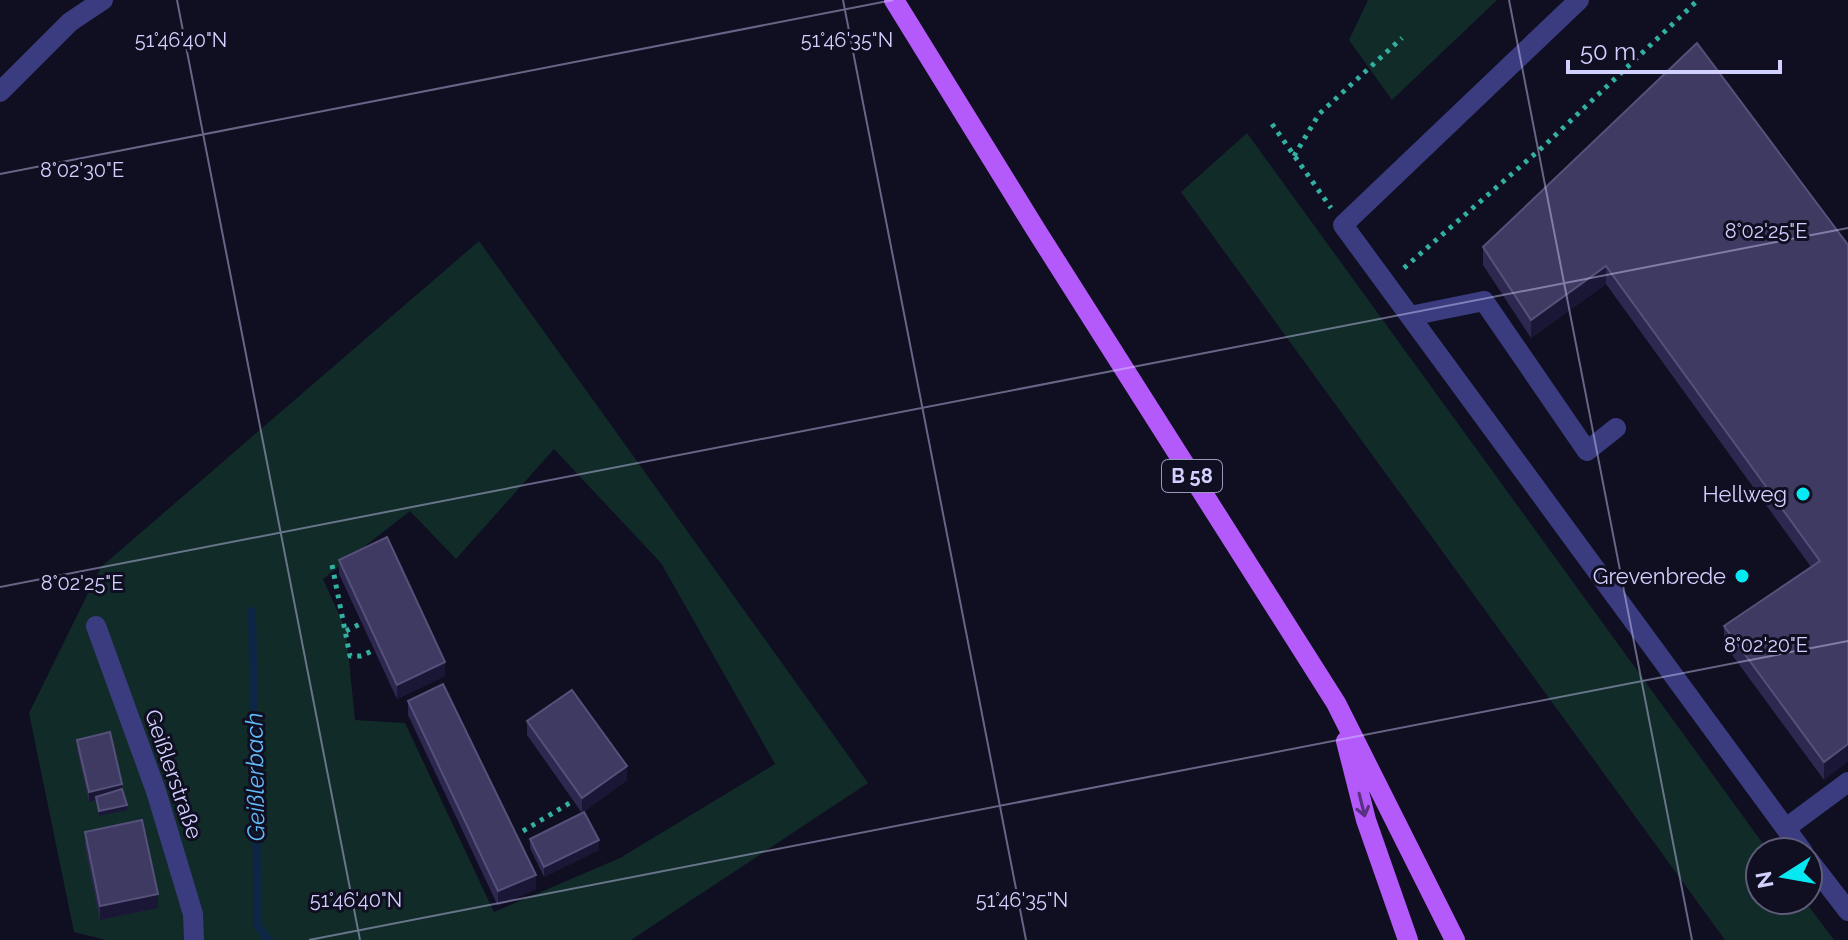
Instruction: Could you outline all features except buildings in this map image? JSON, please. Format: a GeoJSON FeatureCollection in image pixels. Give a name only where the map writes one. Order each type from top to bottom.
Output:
{"type":"FeatureCollection","features":[{"type":"Feature","properties":{"kind":"main road","name":"B 58"},"geometry":{"type":"LineString","coordinates":[[894,0],[1336,703],[1455,940]]}},
{"type":"Feature","properties":{"kind":"main road"},"geometry":{"type":"LineString","coordinates":[[1336,703],[1366,820],[1408,940]]}},
{"type":"Feature","properties":{"kind":"street"},"geometry":{"type":"LineString","coordinates":[[0,92],[70,22],[103,0]]}},
{"type":"Feature","properties":{"kind":"street"},"geometry":{"type":"LineString","coordinates":[[1579,0],[1343,225],[1792,836]]}},
{"type":"Feature","properties":{"kind":"street"},"geometry":{"type":"LineString","coordinates":[[1410,316],[1484,301],[1587,451],[1616,428]]}},
{"type":"Feature","properties":{"kind":"street","name":"Geißlerstraße"},"geometry":{"type":"LineString","coordinates":[[96,626],[156,791],[193,914],[194,940]]}},
{"type":"Feature","properties":{"kind":"street"},"geometry":{"type":"LineString","coordinates":[[1786,828],[1848,782]]}},
{"type":"Feature","properties":{"kind":"street"},"geometry":{"type":"LineString","coordinates":[[1824,880],[1848,911]]}},
{"type":"Feature","properties":{"kind":"path"},"geometry":{"type":"LineString","coordinates":[[1385,285],[1545,145],[1698,0]]}},
{"type":"Feature","properties":{"kind":"path"},"geometry":{"type":"LineString","coordinates":[[1294,156],[1319,114],[1402,38]]}},
{"type":"Feature","properties":{"kind":"path"},"geometry":{"type":"LineString","coordinates":[[1272,124],[1343,225]]}},
{"type":"Feature","properties":{"kind":"path"},"geometry":{"type":"LineString","coordinates":[[332,565],[350,656],[361,656],[374,650]]}},
{"type":"Feature","properties":{"kind":"path"},"geometry":{"type":"LineString","coordinates":[[346,631],[362,623]]}},
{"type":"Feature","properties":{"kind":"path"},"geometry":{"type":"LineString","coordinates":[[523,831],[573,801]]}},
{"type":"Feature","properties":{"kind":"green space"},"geometry":{"type":"Polygon","coordinates":[[[1368,0],[1497,0],[1392,100],[1349,40],[1368,0]]]}},
{"type":"Feature","properties":{"kind":"green space"},"geometry":{"type":"Polygon","coordinates":[[[1247,133],[1757,836],[1744,836],[1744,916],[1816,916],[1834,940],[1725,940],[1181,192],[1247,133]]]}},
{"type":"Feature","properties":{"kind":"green space"},"geometry":{"type":"Polygon","coordinates":[[[479,241],[868,783],[631,940],[106,940],[74,932],[29,713],[101,567],[479,241]],[[554,449],[456,559],[410,511],[323,579],[346,630],[355,720],[405,723],[494,912],[620,858],[775,764],[661,563],[554,449]]]}},
{"type":"Feature","properties":{"kind":"waterway","name":"Geißlerbach"},"geometry":{"type":"LineString","coordinates":[[252,611],[258,927],[269,940]]}},
{"type":"Feature","properties":{"kind":"place","name":"Hellweg"},"geometry":{"type":"Point","coordinates":[1803,494]}},
{"type":"Feature","properties":{"kind":"place","name":"Grevenbrede"},"geometry":{"type":"Point","coordinates":[1742,576]}}]}
